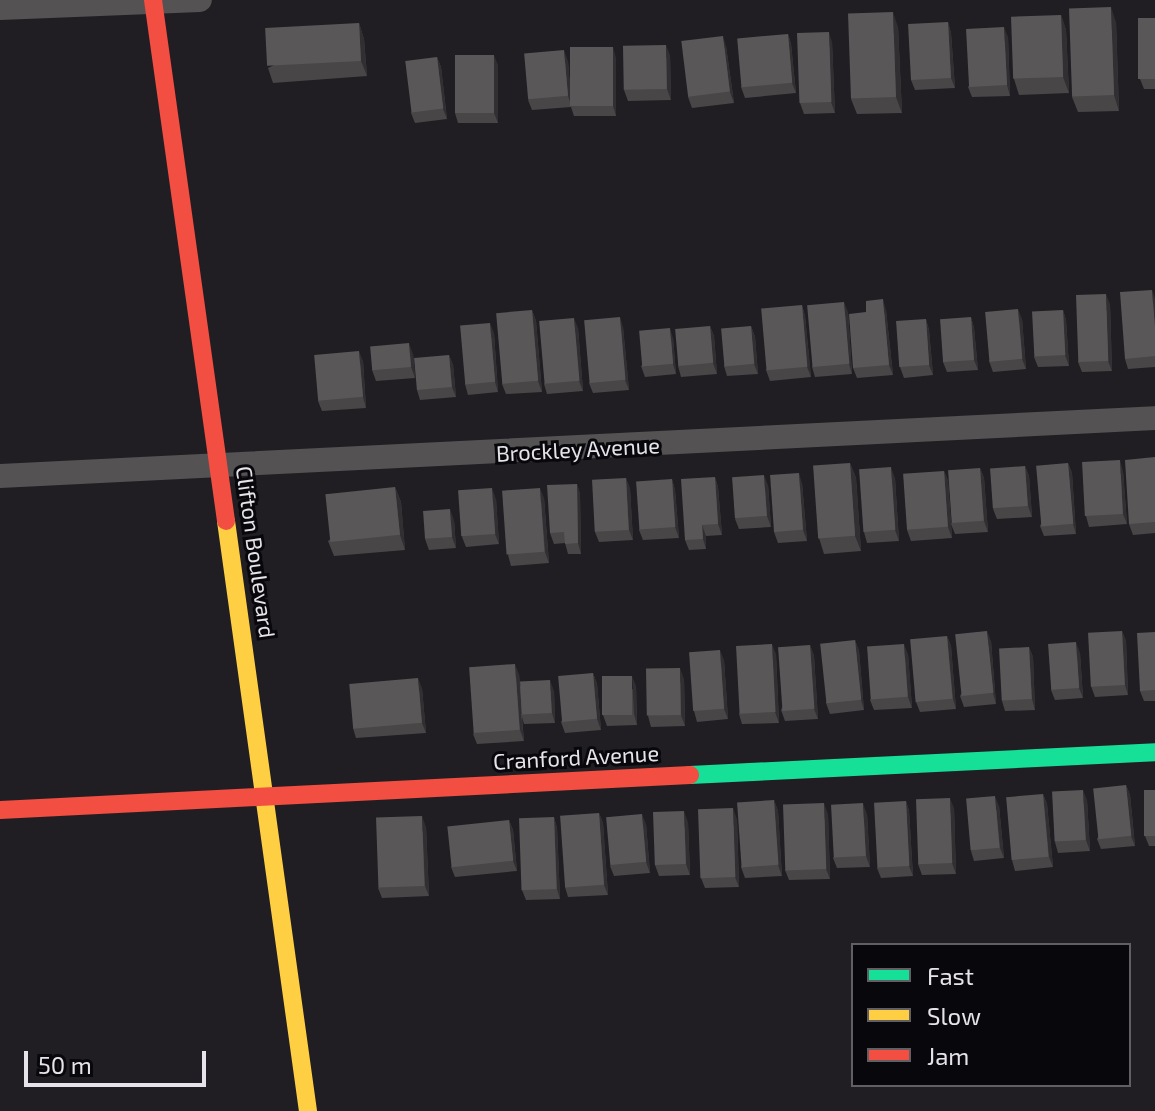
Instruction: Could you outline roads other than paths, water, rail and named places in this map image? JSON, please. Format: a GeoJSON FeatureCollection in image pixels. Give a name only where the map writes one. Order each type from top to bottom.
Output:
{"type":"FeatureCollection","features":[{"type":"Feature","properties":{"kind":"street"},"geometry":{"type":"LineString","coordinates":[[0,8],[200,0]]}},
{"type":"Feature","properties":{"kind":"street","name":"Clifton Boulevard"},"geometry":{"type":"LineString","coordinates":[[153,1],[308,1111]]}},
{"type":"Feature","properties":{"kind":"street","name":"Brockley Avenue"},"geometry":{"type":"LineString","coordinates":[[0,476],[220,468],[1155,418]]}},
{"type":"Feature","properties":{"kind":"street","name":"Cranford Avenue"},"geometry":{"type":"LineString","coordinates":[[0,810],[1155,752]]}}]}
